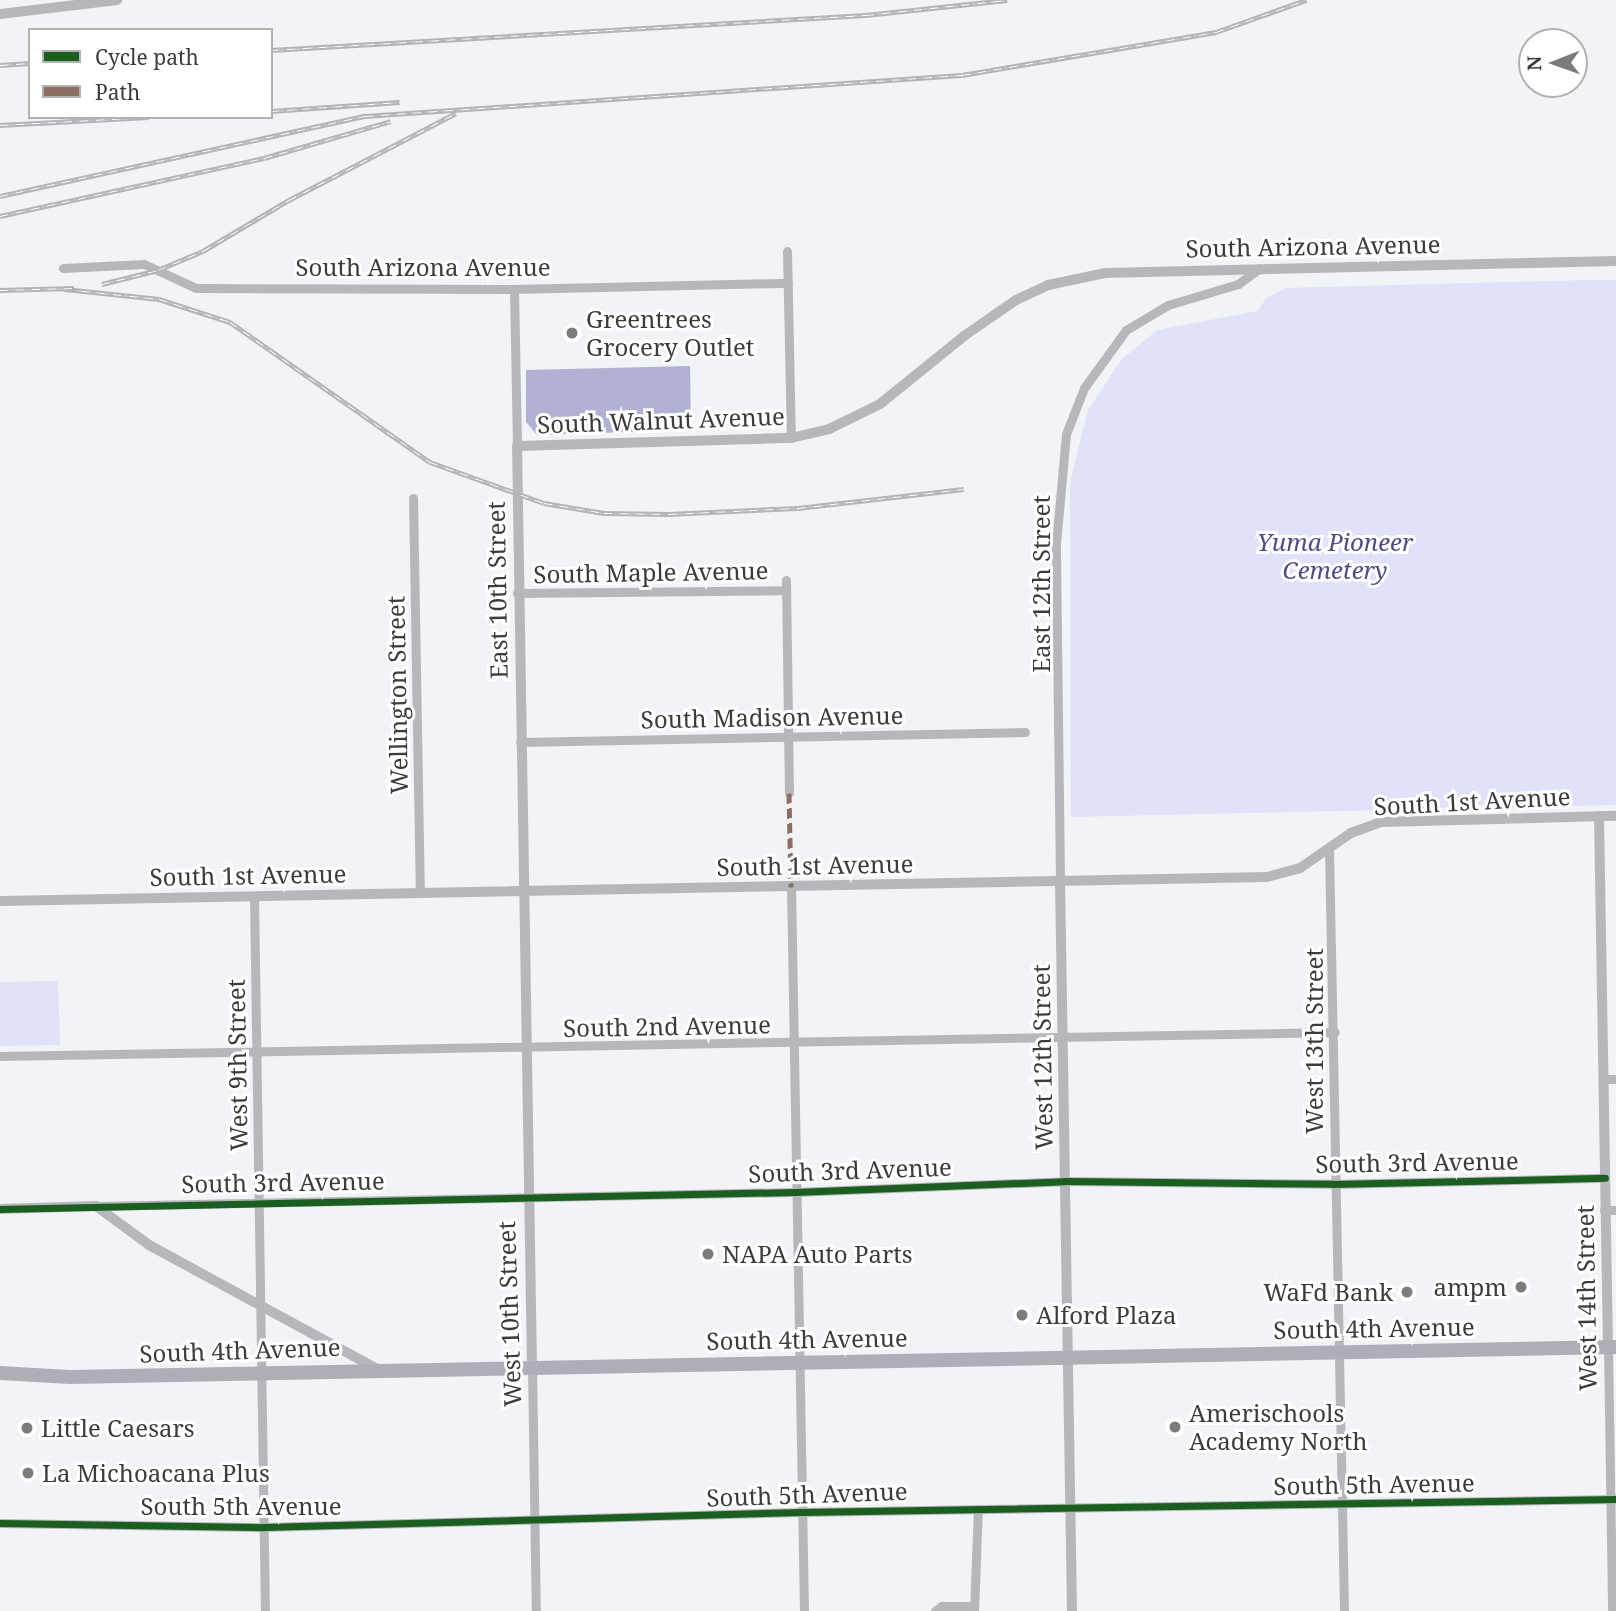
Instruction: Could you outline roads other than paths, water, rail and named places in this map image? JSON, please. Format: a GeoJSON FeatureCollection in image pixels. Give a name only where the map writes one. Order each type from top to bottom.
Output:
{"type":"FeatureCollection","features":[{"type":"Feature","properties":{"kind":"main road","name":"South 4th Avenue"},"geometry":{"type":"LineString","coordinates":[[0,1373],[70,1377],[1612,1347]]}},
{"type":"Feature","properties":{"kind":"street"},"geometry":{"type":"LineString","coordinates":[[0,14],[117,0]]}},
{"type":"Feature","properties":{"kind":"street"},"geometry":{"type":"LineString","coordinates":[[787,251],[791,438]]}},
{"type":"Feature","properties":{"kind":"street","name":"South Arizona Avenue"},"geometry":{"type":"LineString","coordinates":[[1016,300],[1048,285],[1105,273],[1616,261]]}},
{"type":"Feature","properties":{"kind":"street","name":"South Arizona Avenue"},"geometry":{"type":"LineString","coordinates":[[63,268],[144,264],[196,288],[514,289],[788,283]]}},
{"type":"Feature","properties":{"kind":"street","name":"East 12th Street"},"geometry":{"type":"LineString","coordinates":[[1060,880],[1056,544],[1066,434],[1084,388],[1126,330],[1168,305],[1238,284],[1260,268]]}},
{"type":"Feature","properties":{"kind":"street","name":"East 10th Street"},"geometry":{"type":"LineString","coordinates":[[514,289],[521,891]]}},
{"type":"Feature","properties":{"kind":"street","name":"South Walnut Avenue"},"geometry":{"type":"LineString","coordinates":[[517,446],[791,438],[857,419],[1016,300]]}},
{"type":"Feature","properties":{"kind":"street","name":"Wellington Street"},"geometry":{"type":"LineString","coordinates":[[413,498],[420,891]]}},
{"type":"Feature","properties":{"kind":"street","name":"South Maple Avenue"},"geometry":{"type":"LineString","coordinates":[[517,593],[786,585],[788,736]]}},
{"type":"Feature","properties":{"kind":"street","name":"South Madison Avenue"},"geometry":{"type":"LineString","coordinates":[[520,742],[1025,733]]}},
{"type":"Feature","properties":{"kind":"street"},"geometry":{"type":"LineString","coordinates":[[788,736],[789,793]]}},
{"type":"Feature","properties":{"kind":"street","name":"West 14th Street"},"geometry":{"type":"LineString","coordinates":[[1599,816],[1605,1178],[1610,1210],[1612,1611]]}},
{"type":"Feature","properties":{"kind":"street","name":"South 1st Avenue"},"geometry":{"type":"LineString","coordinates":[[0,901],[1267,877],[1300,867],[1358,829],[1381,822],[1616,816]]}},
{"type":"Feature","properties":{"kind":"street","name":"West 13th Street"},"geometry":{"type":"LineString","coordinates":[[1329,849],[1335,1032],[1333,1184],[1343,1611]]}},
{"type":"Feature","properties":{"kind":"street","name":"West 12th Street"},"geometry":{"type":"LineString","coordinates":[[1060,880],[1072,1611]]}},
{"type":"Feature","properties":{"kind":"street"},"geometry":{"type":"LineString","coordinates":[[791,887],[804,1611]]}},
{"type":"Feature","properties":{"kind":"street","name":"West 10th Street"},"geometry":{"type":"LineString","coordinates":[[521,891],[536,1611]]}},
{"type":"Feature","properties":{"kind":"street","name":"West 9th Street"},"geometry":{"type":"LineString","coordinates":[[254,897],[265,1611]]}},
{"type":"Feature","properties":{"kind":"street","name":"South 2nd Avenue"},"geometry":{"type":"LineString","coordinates":[[0,1056],[1335,1032]]}},
{"type":"Feature","properties":{"kind":"street"},"geometry":{"type":"LineString","coordinates":[[1603,1079],[1616,1079]]}},
{"type":"Feature","properties":{"kind":"street","name":"South 3rd Avenue"},"geometry":{"type":"LineString","coordinates":[[96,1206],[795,1192],[1065,1181],[1333,1184],[1605,1178]]}},
{"type":"Feature","properties":{"kind":"street"},"geometry":{"type":"LineString","coordinates":[[0,1209],[96,1206],[139,1239],[377,1369]]}},
{"type":"Feature","properties":{"kind":"street","name":"South 5th Avenue"},"geometry":{"type":"LineString","coordinates":[[0,1523],[264,1527],[534,1523],[802,1512],[1613,1499]]}},
{"type":"Feature","properties":{"kind":"street"},"geometry":{"type":"LineString","coordinates":[[935,1611],[942,1606],[974,1608],[978,1509]]}},
{"type":"Feature","properties":{"kind":"railway"},"geometry":{"type":"LineString","coordinates":[[273,50],[866,15],[1007,0]]}},
{"type":"Feature","properties":{"kind":"railway"},"geometry":{"type":"LineString","coordinates":[[0,196],[365,116],[962,75],[1216,32],[1306,0]]}},
{"type":"Feature","properties":{"kind":"railway"},"geometry":{"type":"LineString","coordinates":[[0,65],[28,63]]}},
{"type":"Feature","properties":{"kind":"railway"},"geometry":{"type":"LineString","coordinates":[[273,111],[400,102]]}},
{"type":"Feature","properties":{"kind":"railway"},"geometry":{"type":"LineString","coordinates":[[102,284],[158,270],[203,251],[289,200],[456,113]]}},
{"type":"Feature","properties":{"kind":"railway"},"geometry":{"type":"LineString","coordinates":[[0,125],[112,119]]}},
{"type":"Feature","properties":{"kind":"railway"},"geometry":{"type":"LineString","coordinates":[[0,216],[264,158],[391,121]]}},
{"type":"Feature","properties":{"kind":"railway"},"geometry":{"type":"LineString","coordinates":[[0,290],[74,288]]}},
{"type":"Feature","properties":{"kind":"railway"},"geometry":{"type":"LineString","coordinates":[[65,289],[159,299],[230,322],[430,462],[544,503],[604,513],[669,514],[798,508],[964,489]]}},
{"type":"Feature","properties":{"kind":"place","name":"Greentrees Grocery Outlet"},"geometry":{"type":"Point","coordinates":[572,333]}},
{"type":"Feature","properties":{"kind":"place","name":"NAPA Auto Parts"},"geometry":{"type":"Point","coordinates":[708,1254]}},
{"type":"Feature","properties":{"kind":"place","name":"ampm"},"geometry":{"type":"Point","coordinates":[1521,1287]}},
{"type":"Feature","properties":{"kind":"place","name":"WaFd Bank"},"geometry":{"type":"Point","coordinates":[1407,1292]}},
{"type":"Feature","properties":{"kind":"place","name":"Alford Plaza"},"geometry":{"type":"Point","coordinates":[1022,1315]}},
{"type":"Feature","properties":{"kind":"place","name":"Amerischools Academy North"},"geometry":{"type":"Point","coordinates":[1175,1427]}},
{"type":"Feature","properties":{"kind":"place","name":"Little Caesars"},"geometry":{"type":"Point","coordinates":[27,1428]}},
{"type":"Feature","properties":{"kind":"place","name":"La Michoacana Plus"},"geometry":{"type":"Point","coordinates":[28,1473]}},
{"type":"Feature","properties":{"kind":"park label","name":"Yuma Pioneer Cemetery"},"geometry":{"type":"Point","coordinates":[1335,556]}}]}
